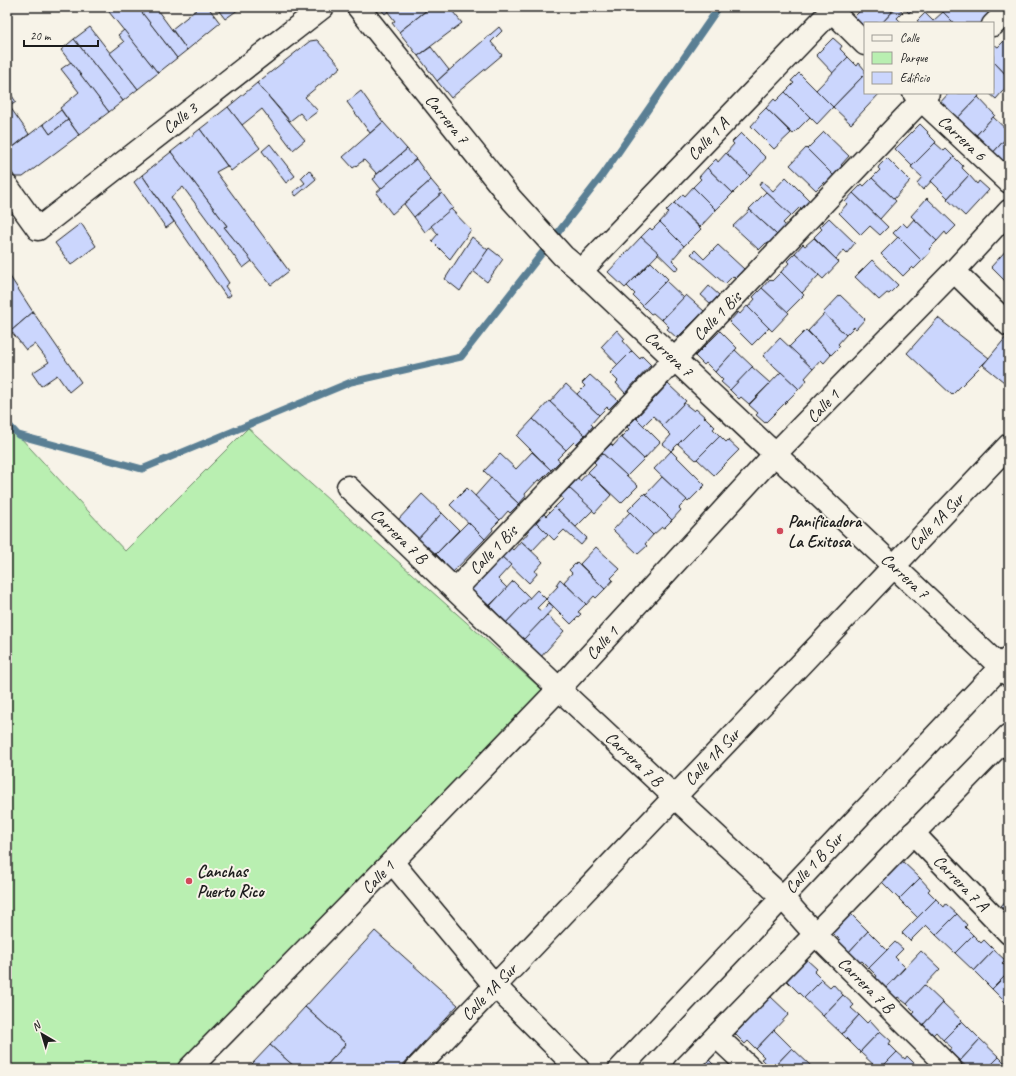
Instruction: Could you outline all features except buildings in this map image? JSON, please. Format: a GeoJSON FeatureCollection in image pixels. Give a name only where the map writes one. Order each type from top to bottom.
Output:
{"type":"FeatureCollection","features":[{"type":"Feature","properties":{"kind":"street","name":"Calle 3"},"geometry":{"type":"LineString","coordinates":[[7,186],[38,229],[323,7]]}},
{"type":"Feature","properties":{"kind":"street","name":"Carrera 7"},"geometry":{"type":"LineString","coordinates":[[358,7],[512,200],[563,256],[581,271],[894,566],[1006,666]]}},
{"type":"Feature","properties":{"kind":"street"},"geometry":{"type":"LineString","coordinates":[[833,9],[864,43]]}},
{"type":"Feature","properties":{"kind":"street","name":"Calle 1 A"},"geometry":{"type":"LineString","coordinates":[[581,271],[833,9]]}},
{"type":"Feature","properties":{"kind":"street"},"geometry":{"type":"LineString","coordinates":[[994,24],[1009,9]]}},
{"type":"Feature","properties":{"kind":"street","name":"Carrera 6"},"geometry":{"type":"LineString","coordinates":[[922,95],[1009,182]]}},
{"type":"Feature","properties":{"kind":"street","name":"Calle 1 Bis"},"geometry":{"type":"LineString","coordinates":[[455,590],[675,360],[922,95]]}},
{"type":"Feature","properties":{"kind":"street","name":"Calle 1"},"geometry":{"type":"LineString","coordinates":[[189,1069],[559,689],[775,454],[954,271],[1009,211]]}},
{"type":"Feature","properties":{"kind":"street"},"geometry":{"type":"LineString","coordinates":[[954,271],[1009,325]]}},
{"type":"Feature","properties":{"kind":"street","name":"Calle 1A Sur"},"geometry":{"type":"LineString","coordinates":[[416,1069],[1009,444]]}},
{"type":"Feature","properties":{"kind":"street","name":"Carrera 7 B"},"geometry":{"type":"LineString","coordinates":[[348,487],[559,689],[675,796],[782,898],[815,934],[951,1069]]}},
{"type":"Feature","properties":{"kind":"street","name":"Calle 1 B Sur"},"geometry":{"type":"LineString","coordinates":[[620,1069],[782,898],[1006,666]]}},
{"type":"Feature","properties":{"kind":"street"},"geometry":{"type":"LineString","coordinates":[[684,1069],[1009,735]]}},
{"type":"Feature","properties":{"kind":"street","name":"Carrera 7 A"},"geometry":{"type":"LineString","coordinates":[[913,833],[1009,933]]}},
{"type":"Feature","properties":{"kind":"street"},"geometry":{"type":"LineString","coordinates":[[392,862],[495,986],[578,1069]]}},
{"type":"Feature","properties":{"kind":"street"},"geometry":{"type":"LineString","coordinates":[[716,1036],[751,1069]]}},
{"type":"Feature","properties":{"kind":"green space","name":"Canchas Puerto Rico"},"geometry":{"type":"Polygon","coordinates":[[[7,423],[125,551],[248,428],[547,694],[195,1069],[7,1069],[7,423]]]}},
{"type":"Feature","properties":{"kind":"waterway"},"geometry":{"type":"LineString","coordinates":[[7,423],[18,435],[142,469],[351,382],[461,357],[602,176],[719,7]]}},
{"type":"Feature","properties":{"kind":"place","name":"Panificadora La Exitosa"},"geometry":{"type":"Point","coordinates":[780,531]}},
{"type":"Feature","properties":{"kind":"place","name":"Canchas Puerto Rico"},"geometry":{"type":"Point","coordinates":[189,881]}}]}
